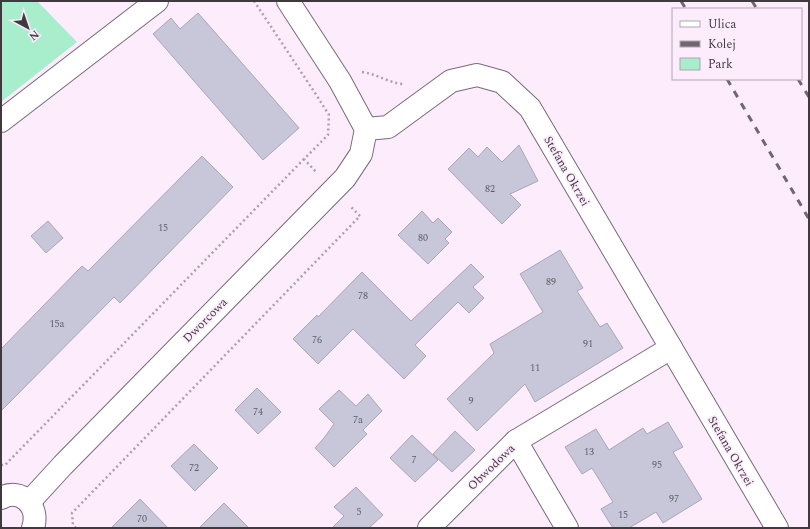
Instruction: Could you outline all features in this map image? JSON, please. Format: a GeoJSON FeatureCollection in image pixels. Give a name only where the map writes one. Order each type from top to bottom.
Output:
{"type":"FeatureCollection","features":[{"type":"Feature","properties":{"kind":"street"},"geometry":{"type":"LineString","coordinates":[[1,121],[157,1]]}},
{"type":"Feature","properties":{"kind":"street"},"geometry":{"type":"LineString","coordinates":[[296,3],[366,129]]}},
{"type":"Feature","properties":{"kind":"street","name":"Stefana Okrzei"},"geometry":{"type":"LineString","coordinates":[[366,129],[388,128],[451,81],[477,75],[502,82],[530,108],[777,528]]}},
{"type":"Feature","properties":{"kind":"street","name":"Dworcowa"},"geometry":{"type":"LineString","coordinates":[[29,502],[68,459],[345,178],[361,154],[366,129]]}},
{"type":"Feature","properties":{"kind":"street"},"geometry":{"type":"LineString","coordinates":[[516,441],[671,348]]}},
{"type":"Feature","properties":{"kind":"street","name":"Obwodowa"},"geometry":{"type":"LineString","coordinates":[[429,528],[516,441],[567,528]]}},
{"type":"Feature","properties":{"kind":"street"},"geometry":{"type":"LineString","coordinates":[[1,498],[9,495],[16,495],[29,502],[33,507],[35,514],[36,521],[33,528]]}},
{"type":"Feature","properties":{"kind":"path"},"geometry":{"type":"LineString","coordinates":[[1,465],[5,465],[24,446],[328,135],[329,115],[254,1]]}},
{"type":"Feature","properties":{"kind":"path"},"geometry":{"type":"LineString","coordinates":[[304,159],[321,176]]}},
{"type":"Feature","properties":{"kind":"path"},"geometry":{"type":"LineString","coordinates":[[76,528],[72,513],[360,216],[350,205]]}},
{"type":"Feature","properties":{"kind":"green space"},"geometry":{"type":"Polygon","coordinates":[[[1,1],[37,1],[77,42],[1,102],[1,1]]]}},
{"type":"Feature","properties":{"kind":"building"},"geometry":{"type":"Polygon","coordinates":[[[198,13],[299,128],[263,160],[153,34],[171,18],[180,29],[198,13]]]}},
{"type":"Feature","properties":{"kind":"building"},"geometry":{"type":"Polygon","coordinates":[[[519,145],[538,181],[510,194],[521,205],[502,224],[448,169],[469,148],[478,157],[487,147],[502,162],[519,145]]]}},
{"type":"Feature","properties":{"kind":"building"},"geometry":{"type":"Polygon","coordinates":[[[202,156],[233,187],[120,303],[114,297],[1,411],[1,349],[82,266],[88,271],[202,156]]]}},
{"type":"Feature","properties":{"kind":"building"},"geometry":{"type":"Polygon","coordinates":[[[422,211],[433,223],[438,218],[452,232],[445,239],[449,243],[428,264],[398,235],[422,211]]]}},
{"type":"Feature","properties":{"kind":"building"},"geometry":{"type":"Polygon","coordinates":[[[48,221],[63,238],[46,253],[31,236],[48,221]]]}},
{"type":"Feature","properties":{"kind":"building"},"geometry":{"type":"Polygon","coordinates":[[[560,250],[583,288],[577,291],[600,327],[607,323],[623,348],[535,402],[525,384],[477,431],[447,399],[494,353],[490,344],[543,312],[520,274],[560,250]]]}},
{"type":"Feature","properties":{"kind":"building"},"geometry":{"type":"Polygon","coordinates":[[[471,264],[484,277],[473,287],[484,298],[469,313],[458,302],[415,345],[426,356],[404,379],[353,329],[318,364],[293,339],[317,315],[318,317],[362,272],[411,321],[471,264]]]}},
{"type":"Feature","properties":{"kind":"building"},"geometry":{"type":"Polygon","coordinates":[[[257,388],[281,412],[258,434],[235,410],[257,388]]]}},
{"type":"Feature","properties":{"kind":"building"},"geometry":{"type":"Polygon","coordinates":[[[339,390],[356,406],[368,394],[382,411],[363,430],[367,434],[334,467],[315,448],[334,424],[319,409],[339,390]]]}},
{"type":"Feature","properties":{"kind":"building"},"geometry":{"type":"Polygon","coordinates":[[[668,422],[683,447],[673,452],[702,499],[663,523],[656,512],[629,528],[613,528],[601,509],[613,502],[592,468],[582,474],[565,447],[596,429],[609,450],[643,428],[647,434],[668,422]]]}},
{"type":"Feature","properties":{"kind":"building"},"geometry":{"type":"Polygon","coordinates":[[[455,431],[475,450],[452,472],[433,454],[455,431]]]}},
{"type":"Feature","properties":{"kind":"building"},"geometry":{"type":"Polygon","coordinates":[[[412,435],[438,460],[415,482],[390,458],[412,435]]]}},
{"type":"Feature","properties":{"kind":"building"},"geometry":{"type":"Polygon","coordinates":[[[194,444],[218,468],[195,491],[171,466],[194,444]]]}},
{"type":"Feature","properties":{"kind":"building"},"geometry":{"type":"Polygon","coordinates":[[[356,487],[383,515],[369,528],[332,528],[344,516],[334,507],[356,487]]]}},
{"type":"Feature","properties":{"kind":"building"},"geometry":{"type":"Polygon","coordinates":[[[140,499],[168,528],[111,528],[140,499]]]}},
{"type":"Feature","properties":{"kind":"building"},"geometry":{"type":"Polygon","coordinates":[[[224,503],[249,528],[199,528],[224,503]]]}},
{"type":"Feature","properties":{"kind":"railway"},"geometry":{"type":"LineString","coordinates":[[681,1],[685,8]]}},
{"type":"Feature","properties":{"kind":"railway"},"geometry":{"type":"LineString","coordinates":[[752,1],[756,8]]}},
{"type":"Feature","properties":{"kind":"railway"},"geometry":{"type":"LineString","coordinates":[[728,80],[809,219]]}},
{"type":"Feature","properties":{"kind":"railway"},"geometry":{"type":"LineString","coordinates":[[799,80],[809,97]]}}]}
